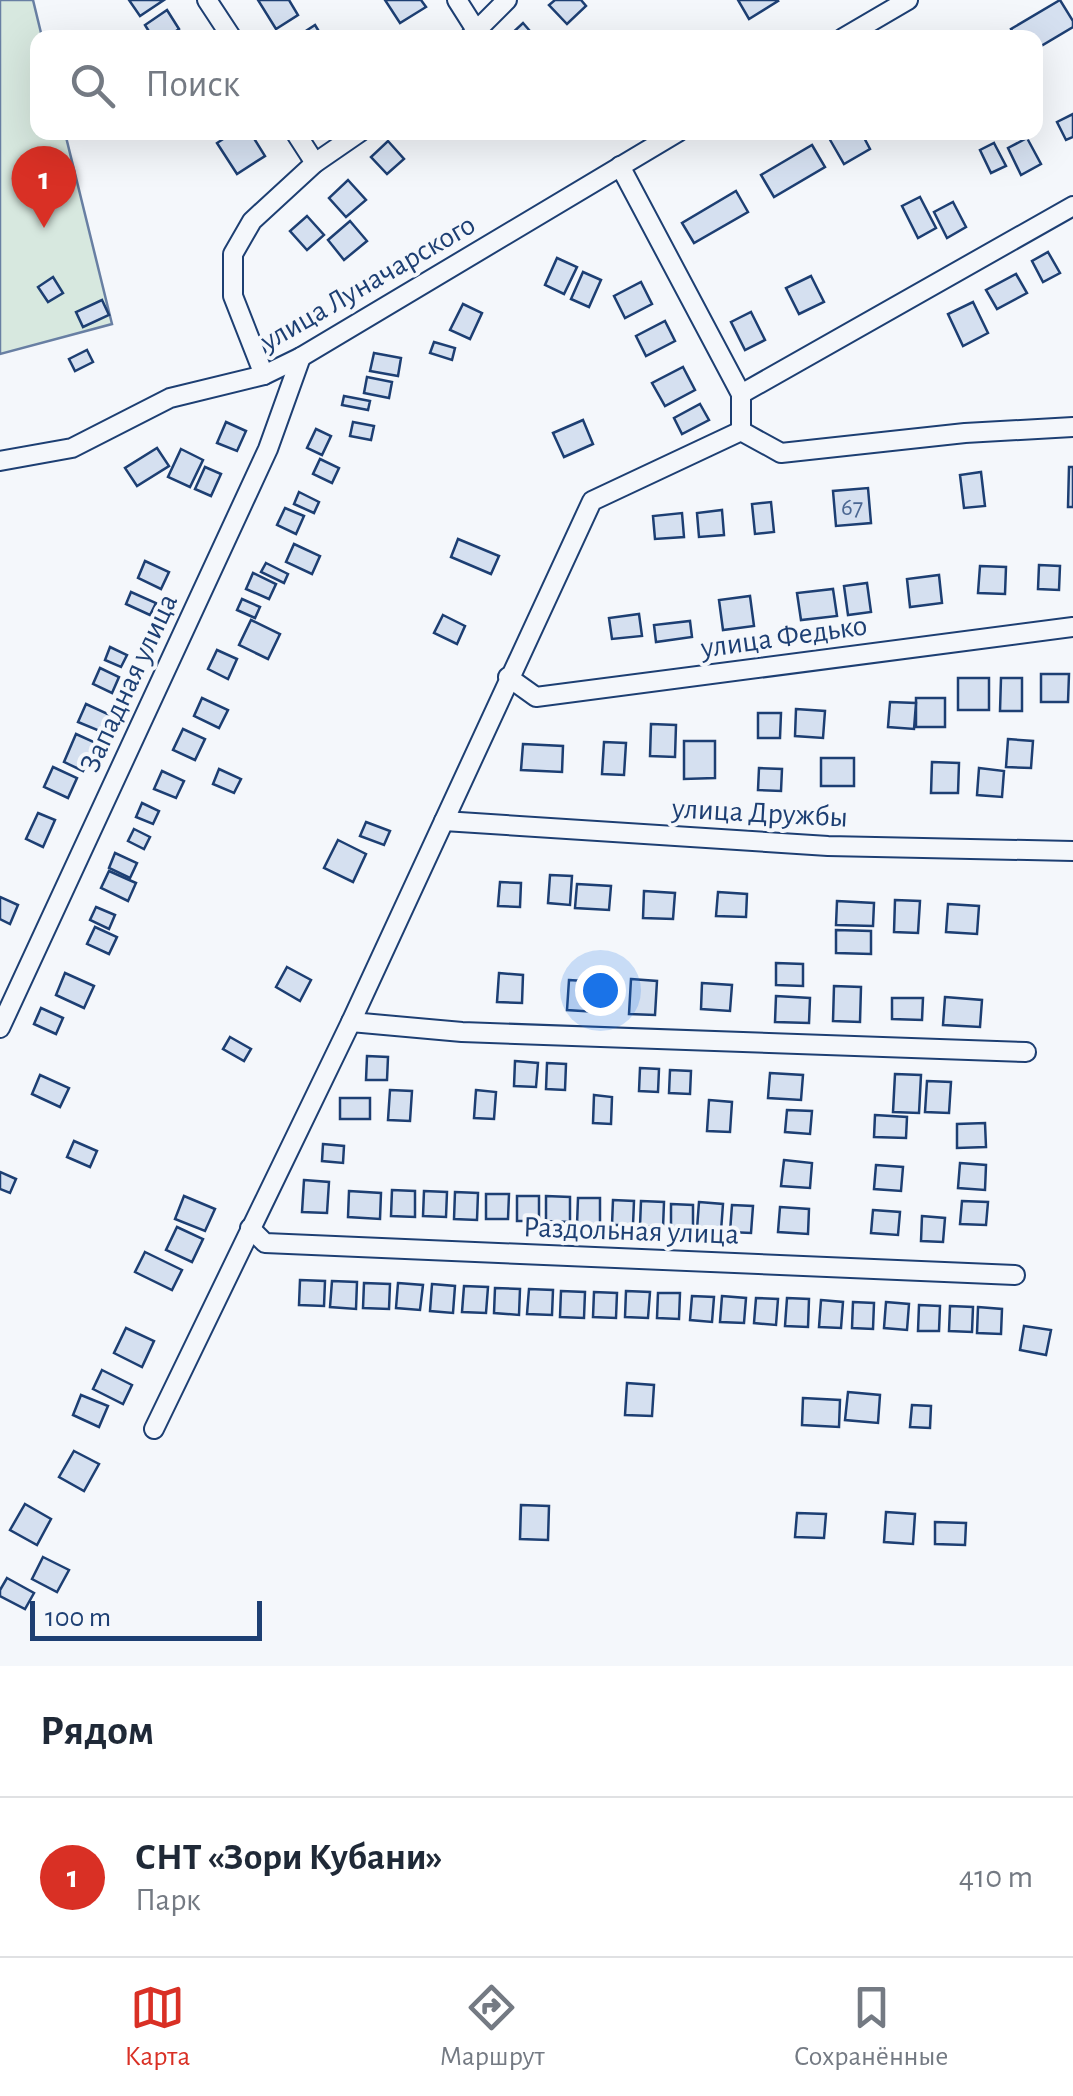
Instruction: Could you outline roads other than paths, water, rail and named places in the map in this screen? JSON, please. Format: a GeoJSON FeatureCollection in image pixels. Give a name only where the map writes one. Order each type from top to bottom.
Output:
{"type":"FeatureCollection","features":[{"type":"Feature","properties":{"kind":"street"},"geometry":{"type":"LineString","coordinates":[[207,0],[227,30]]}},
{"type":"Feature","properties":{"kind":"street"},"geometry":{"type":"LineString","coordinates":[[457,0],[471,30]]}},
{"type":"Feature","properties":{"kind":"street"},"geometry":{"type":"LineString","coordinates":[[477,30],[507,0]]}},
{"type":"Feature","properties":{"kind":"street"},"geometry":{"type":"LineString","coordinates":[[857,30],[908,0]]}},
{"type":"Feature","properties":{"kind":"street"},"geometry":{"type":"LineString","coordinates":[[300,140],[315,163]]}},
{"type":"Feature","properties":{"kind":"street"},"geometry":{"type":"LineString","coordinates":[[264,375],[233,296],[232,254],[252,220],[315,163],[348,140]]}},
{"type":"Feature","properties":{"kind":"street","name":"улица Луначарского"},"geometry":{"type":"LineString","coordinates":[[0,460],[72,448],[170,398],[264,375],[664,140]]}},
{"type":"Feature","properties":{"kind":"street"},"geometry":{"type":"LineString","coordinates":[[620,166],[741,394],[742,431]]}},
{"type":"Feature","properties":{"kind":"street"},"geometry":{"type":"LineString","coordinates":[[741,394],[1073,206]]}},
{"type":"Feature","properties":{"kind":"street","name":"Западная улица"},"geometry":{"type":"LineString","coordinates":[[0,1028],[268,448],[301,356]]}},
{"type":"Feature","properties":{"kind":"street"},"geometry":{"type":"LineString","coordinates":[[742,431],[781,452],[966,433],[1073,427]]}},
{"type":"Feature","properties":{"kind":"street"},"geometry":{"type":"LineString","coordinates":[[154,1429],[350,1022],[592,501],[742,431]]}},
{"type":"Feature","properties":{"kind":"street","name":"улица Федько"},"geometry":{"type":"LineString","coordinates":[[508,677],[536,697],[1073,627]]}},
{"type":"Feature","properties":{"kind":"street","name":"улица Дружбы"},"geometry":{"type":"LineString","coordinates":[[444,820],[828,846],[1073,851]]}},
{"type":"Feature","properties":{"kind":"street"},"geometry":{"type":"LineString","coordinates":[[350,1022],[462,1032],[1026,1052]]}},
{"type":"Feature","properties":{"kind":"street","name":"Раздольная улица"},"geometry":{"type":"LineString","coordinates":[[250,1228],[265,1243],[1015,1275]]}},
{"type":"Feature","properties":{"kind":"place","name":"СНТ «Зори Кубани»"},"geometry":{"type":"Point","coordinates":[44,228]}}]}
